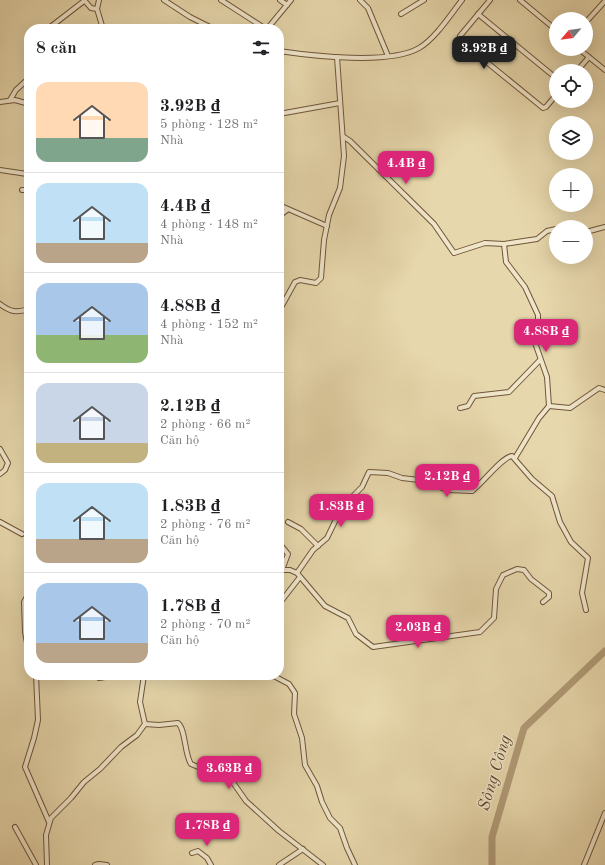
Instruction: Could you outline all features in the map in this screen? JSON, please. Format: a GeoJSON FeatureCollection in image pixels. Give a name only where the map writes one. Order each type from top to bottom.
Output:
{"type":"FeatureCollection","features":[{"type":"Feature","properties":{"kind":"street"},"geometry":{"type":"LineString","coordinates":[[54,24],[84,0],[91,8],[97,9]]}},
{"type":"Feature","properties":{"kind":"street"},"geometry":{"type":"LineString","coordinates":[[99,0],[97,9],[102,24]]}},
{"type":"Feature","properties":{"kind":"street"},"geometry":{"type":"LineString","coordinates":[[164,0],[190,17],[204,24]]}},
{"type":"Feature","properties":{"kind":"street"},"geometry":{"type":"LineString","coordinates":[[221,0],[258,24]]}},
{"type":"Feature","properties":{"kind":"street"},"geometry":{"type":"LineString","coordinates":[[280,0],[287,4]]}},
{"type":"Feature","properties":{"kind":"street"},"geometry":{"type":"LineString","coordinates":[[270,24],[291,0]]}},
{"type":"Feature","properties":{"kind":"street"},"geometry":{"type":"LineString","coordinates":[[360,0],[368,8],[388,56]]}},
{"type":"Feature","properties":{"kind":"street"},"geometry":{"type":"LineString","coordinates":[[401,14],[424,0]]}},
{"type":"Feature","properties":{"kind":"street"},"geometry":{"type":"LineString","coordinates":[[284,51],[360,58],[388,56],[412,52],[426,43],[461,0]]}},
{"type":"Feature","properties":{"kind":"street"},"geometry":{"type":"LineString","coordinates":[[490,0],[460,36],[462,42],[543,108],[549,103]]}},
{"type":"Feature","properties":{"kind":"street"},"geometry":{"type":"LineString","coordinates":[[520,0],[549,24]]}},
{"type":"Feature","properties":{"kind":"street"},"geometry":{"type":"LineString","coordinates":[[593,14],[605,1]]}},
{"type":"Feature","properties":{"kind":"street"},"geometry":{"type":"LineString","coordinates":[[478,14],[549,72]]}},
{"type":"Feature","properties":{"kind":"street"},"geometry":{"type":"LineString","coordinates":[[284,302],[295,282],[300,280],[316,282],[321,278],[323,247],[327,226],[340,188],[344,156],[344,137],[337,56]]}},
{"type":"Feature","properties":{"kind":"street"},"geometry":{"type":"LineString","coordinates":[[583,64],[589,57],[605,70]]}},
{"type":"Feature","properties":{"kind":"street"},"geometry":{"type":"LineString","coordinates":[[10,100],[16,90],[24,83]]}},
{"type":"Feature","properties":{"kind":"street"},"geometry":{"type":"LineString","coordinates":[[0,102],[10,100],[24,103]]}},
{"type":"Feature","properties":{"kind":"street"},"geometry":{"type":"LineString","coordinates":[[284,113],[340,103]]}},
{"type":"Feature","properties":{"kind":"street"},"geometry":{"type":"LineString","coordinates":[[344,137],[434,224],[452,251],[457,253],[485,243],[504,244],[537,238],[549,231]]}},
{"type":"Feature","properties":{"kind":"street"},"geometry":{"type":"LineString","coordinates":[[0,170],[24,173]]}},
{"type":"Feature","properties":{"kind":"street"},"geometry":{"type":"LineString","coordinates":[[284,208],[327,226]]}},
{"type":"Feature","properties":{"kind":"street"},"geometry":{"type":"LineString","coordinates":[[593,230],[605,227]]}},
{"type":"Feature","properties":{"kind":"street"},"geometry":{"type":"LineString","coordinates":[[504,244],[506,262],[525,286],[538,315],[538,322],[533,337],[547,377],[549,406],[539,418],[515,458]]}},
{"type":"Feature","properties":{"kind":"street"},"geometry":{"type":"LineString","coordinates":[[0,304],[11,311],[24,311]]}},
{"type":"Feature","properties":{"kind":"street"},"geometry":{"type":"LineString","coordinates":[[460,408],[468,406],[474,396],[509,392],[540,360]]}},
{"type":"Feature","properties":{"kind":"street"},"geometry":{"type":"LineString","coordinates":[[549,406],[570,408],[599,388],[605,390]]}},
{"type":"Feature","properties":{"kind":"street"},"geometry":{"type":"LineString","coordinates":[[0,449],[8,463],[5,470],[0,474]]}},
{"type":"Feature","properties":{"kind":"street"},"geometry":{"type":"LineString","coordinates":[[284,596],[298,575],[303,562],[328,538],[342,506],[362,487],[369,472],[388,473],[402,478],[419,480],[448,490],[470,491],[483,482],[507,457],[515,458],[532,479],[552,496],[560,522],[571,542],[588,558],[582,593],[586,610]]}},
{"type":"Feature","properties":{"kind":"street"},"geometry":{"type":"LineString","coordinates":[[0,522],[22,534]]}},
{"type":"Feature","properties":{"kind":"street"},"geometry":{"type":"LineString","coordinates":[[288,522],[301,529],[318,546]]}},
{"type":"Feature","properties":{"kind":"street"},"geometry":{"type":"LineString","coordinates":[[284,549],[288,554],[284,562]]}},
{"type":"Feature","properties":{"kind":"street"},"geometry":{"type":"LineString","coordinates":[[284,571],[298,575],[324,606],[348,618],[356,634],[373,647],[457,634],[476,634],[480,632],[494,618],[499,583],[507,572],[517,569],[524,570],[531,579],[549,593],[550,597],[543,602]]}},
{"type":"Feature","properties":{"kind":"street"},"geometry":{"type":"LineString","coordinates":[[36,680],[38,720],[25,767],[49,822]]}},
{"type":"Feature","properties":{"kind":"street"},"geometry":{"type":"LineString","coordinates":[[47,865],[46,835],[49,822],[84,782],[100,769],[121,747],[137,735],[145,724],[140,702],[143,680]]}},
{"type":"Feature","properties":{"kind":"street"},"geometry":{"type":"LineString","coordinates":[[281,680],[289,684],[295,693],[294,714],[302,738],[305,765],[317,786],[327,812],[340,828],[355,865]]}},
{"type":"Feature","properties":{"kind":"street"},"geometry":{"type":"LineString","coordinates":[[145,724],[159,725],[178,723],[182,728],[186,754],[191,764],[232,781],[246,801],[279,831],[323,865]]}},
{"type":"Feature","properties":{"kind":"street"},"geometry":{"type":"LineString","coordinates":[[584,865],[605,813]]}},
{"type":"Feature","properties":{"kind":"street"},"geometry":{"type":"LineString","coordinates":[[15,827],[36,865]]}},
{"type":"Feature","properties":{"kind":"street"},"geometry":{"type":"LineString","coordinates":[[279,865],[303,849]]}},
{"type":"Feature","properties":{"kind":"street"},"geometry":{"type":"LineString","coordinates":[[192,853],[198,851],[207,858],[211,865]]}},
{"type":"Feature","properties":{"kind":"street"},"geometry":{"type":"LineString","coordinates":[[96,865],[108,865]]}},
{"type":"Feature","properties":{"kind":"waterway","name":"Sông Công"},"geometry":{"type":"LineString","coordinates":[[492,865],[492,837],[524,728],[605,651]]}}]}
